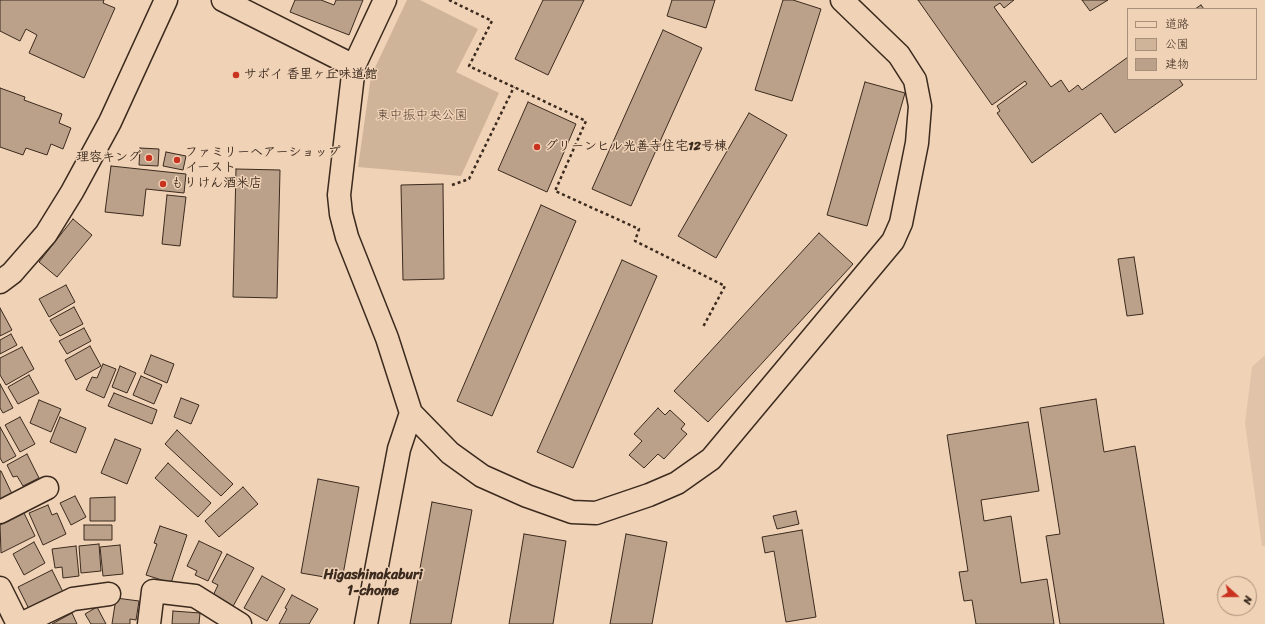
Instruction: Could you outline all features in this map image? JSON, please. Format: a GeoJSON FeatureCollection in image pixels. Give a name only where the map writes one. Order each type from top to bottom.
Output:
{"type":"FeatureCollection","features":[{"type":"Feature","properties":{"kind":"street"},"geometry":{"type":"LineString","coordinates":[[0,282],[12,273],[46,234],[72,192],[110,122],[166,0]]}},
{"type":"Feature","properties":{"kind":"street"},"geometry":{"type":"LineString","coordinates":[[223,0],[354,66]]}},
{"type":"Feature","properties":{"kind":"street"},"geometry":{"type":"LineString","coordinates":[[385,0],[354,66],[339,195],[341,214],[347,237],[387,338],[411,413],[450,453],[482,476],[527,496],[572,512],[596,513],[650,495],[678,483],[711,458],[893,241],[901,223],[918,143],[920,106],[916,80],[899,55],[842,0]]}},
{"type":"Feature","properties":{"kind":"street"},"geometry":{"type":"LineString","coordinates":[[366,624],[399,448],[411,413]]}},
{"type":"Feature","properties":{"kind":"street"},"geometry":{"type":"LineString","coordinates":[[0,512],[47,488]]}},
{"type":"Feature","properties":{"kind":"street"},"geometry":{"type":"LineString","coordinates":[[0,588],[18,624]]}},
{"type":"Feature","properties":{"kind":"street"},"geometry":{"type":"LineString","coordinates":[[149,624],[153,591],[195,596],[240,624]]}},
{"type":"Feature","properties":{"kind":"street"},"geometry":{"type":"LineString","coordinates":[[21,624],[72,599],[109,594]]}},
{"type":"Feature","properties":{"kind":"path"},"geometry":{"type":"LineString","coordinates":[[449,0],[492,22],[469,66],[586,121],[555,191],[639,229],[635,241],[725,286],[703,327]]}},
{"type":"Feature","properties":{"kind":"path"},"geometry":{"type":"LineString","coordinates":[[452,185],[469,179],[514,87]]}},
{"type":"Feature","properties":{"kind":"shaded area"},"geometry":{"type":"Polygon","coordinates":[[[1265,355],[1265,546],[1262,546],[1245,423],[1252,367],[1265,355]]]}},
{"type":"Feature","properties":{"kind":"green space","name":"東中振中央公園"},"geometry":{"type":"Polygon","coordinates":[[[407,0],[420,0],[478,29],[456,72],[499,93],[461,176],[358,167],[371,76],[407,0]]]}},
{"type":"Feature","properties":{"kind":"building"},"geometry":{"type":"Polygon","coordinates":[[[0,0],[104,0],[103,3],[115,8],[84,78],[29,53],[37,35],[26,29],[20,41],[0,31],[0,0]]]}},
{"type":"Feature","properties":{"kind":"building"},"geometry":{"type":"Polygon","coordinates":[[[295,0],[321,0],[334,5],[336,0],[363,0],[349,35],[290,12],[295,0]]]}},
{"type":"Feature","properties":{"kind":"building"},"geometry":{"type":"Polygon","coordinates":[[[543,0],[584,0],[548,75],[515,59],[543,0]]]}},
{"type":"Feature","properties":{"kind":"building"},"geometry":{"type":"Polygon","coordinates":[[[672,0],[715,0],[706,28],[667,16],[672,0]]]}},
{"type":"Feature","properties":{"kind":"building"},"geometry":{"type":"Polygon","coordinates":[[[783,0],[793,0],[821,9],[792,101],[755,90],[783,0]]]}},
{"type":"Feature","properties":{"kind":"building"},"geometry":{"type":"Polygon","coordinates":[[[918,0],[1014,0],[1004,8],[1000,3],[994,7],[1051,87],[1061,80],[1069,92],[1078,85],[1082,90],[1127,58],[1127,80],[1180,80],[1183,85],[1115,133],[1101,113],[1032,163],[997,113],[1000,111],[997,106],[1027,84],[1025,81],[992,105],[918,0]]]}},
{"type":"Feature","properties":{"kind":"building"},"geometry":{"type":"Polygon","coordinates":[[[1082,0],[1108,0],[1090,11],[1082,0]]]}},
{"type":"Feature","properties":{"kind":"building"},"geometry":{"type":"Polygon","coordinates":[[[1201,5],[1203,8],[1196,8],[1201,5]]]}},
{"type":"Feature","properties":{"kind":"building"},"geometry":{"type":"Polygon","coordinates":[[[663,30],[702,48],[631,206],[592,189],[663,30]]]}},
{"type":"Feature","properties":{"kind":"building"},"geometry":{"type":"Polygon","coordinates":[[[865,82],[905,93],[867,226],[827,215],[865,82]]]}},
{"type":"Feature","properties":{"kind":"building"},"geometry":{"type":"Polygon","coordinates":[[[0,88],[25,97],[24,100],[62,114],[59,123],[71,128],[63,149],[51,144],[47,155],[26,148],[23,155],[0,147],[0,88]]]}},
{"type":"Feature","properties":{"kind":"building","name":"グリーンヒル光善寺住宅12号棟"},"geometry":{"type":"Polygon","coordinates":[[[528,102],[576,124],[547,192],[498,170],[528,102]]]}},
{"type":"Feature","properties":{"kind":"building"},"geometry":{"type":"Polygon","coordinates":[[[749,113],[787,135],[716,258],[678,236],[749,113]]]}},
{"type":"Feature","properties":{"kind":"building"},"geometry":{"type":"Polygon","coordinates":[[[140,148],[159,149],[158,166],[139,165],[140,148]]]}},
{"type":"Feature","properties":{"kind":"building"},"geometry":{"type":"Polygon","coordinates":[[[166,152],[186,156],[183,170],[163,166],[166,152]]]}},
{"type":"Feature","properties":{"kind":"building"},"geometry":{"type":"Polygon","coordinates":[[[111,166],[186,174],[184,193],[146,189],[143,216],[105,212],[111,166]]]}},
{"type":"Feature","properties":{"kind":"building"},"geometry":{"type":"Polygon","coordinates":[[[236,169],[280,170],[277,298],[233,297],[236,169]]]}},
{"type":"Feature","properties":{"kind":"building"},"geometry":{"type":"Polygon","coordinates":[[[443,184],[444,279],[403,280],[401,185],[443,184]]]}},
{"type":"Feature","properties":{"kind":"building"},"geometry":{"type":"Polygon","coordinates":[[[167,195],[186,197],[180,246],[162,244],[167,195]]]}},
{"type":"Feature","properties":{"kind":"building"},"geometry":{"type":"Polygon","coordinates":[[[541,205],[576,221],[492,416],[457,401],[541,205]]]}},
{"type":"Feature","properties":{"kind":"building"},"geometry":{"type":"Polygon","coordinates":[[[73,219],[92,235],[57,277],[39,262],[73,219]]]}},
{"type":"Feature","properties":{"kind":"building"},"geometry":{"type":"Polygon","coordinates":[[[819,233],[853,264],[708,422],[674,391],[819,233]]]}},
{"type":"Feature","properties":{"kind":"building"},"geometry":{"type":"Polygon","coordinates":[[[1134,257],[1143,314],[1127,316],[1118,259],[1134,257]]]}},
{"type":"Feature","properties":{"kind":"building"},"geometry":{"type":"Polygon","coordinates":[[[622,260],[657,276],[573,468],[537,452],[622,260]]]}},
{"type":"Feature","properties":{"kind":"building"},"geometry":{"type":"Polygon","coordinates":[[[66,285],[75,302],[49,317],[39,299],[66,285]]]}},
{"type":"Feature","properties":{"kind":"building"},"geometry":{"type":"Polygon","coordinates":[[[74,307],[83,324],[60,336],[50,320],[74,307]]]}},
{"type":"Feature","properties":{"kind":"building"},"geometry":{"type":"Polygon","coordinates":[[[0,308],[12,330],[0,336],[0,308]]]}},
{"type":"Feature","properties":{"kind":"building"},"geometry":{"type":"Polygon","coordinates":[[[84,328],[91,341],[67,354],[59,341],[84,328]]]}},
{"type":"Feature","properties":{"kind":"building"},"geometry":{"type":"Polygon","coordinates":[[[11,334],[17,345],[0,354],[0,340],[11,334]]]}},
{"type":"Feature","properties":{"kind":"building"},"geometry":{"type":"Polygon","coordinates":[[[90,346],[101,366],[76,380],[65,360],[90,346]]]}},
{"type":"Feature","properties":{"kind":"building"},"geometry":{"type":"Polygon","coordinates":[[[22,347],[34,369],[6,385],[0,375],[0,358],[22,347]]]}},
{"type":"Feature","properties":{"kind":"building"},"geometry":{"type":"Polygon","coordinates":[[[151,355],[174,364],[167,383],[144,373],[151,355]]]}},
{"type":"Feature","properties":{"kind":"building"},"geometry":{"type":"Polygon","coordinates":[[[103,364],[116,369],[104,398],[86,390],[92,377],[97,378],[103,364]]]}},
{"type":"Feature","properties":{"kind":"building"},"geometry":{"type":"Polygon","coordinates":[[[120,366],[136,373],[127,393],[112,387],[120,366]]]}},
{"type":"Feature","properties":{"kind":"building"},"geometry":{"type":"Polygon","coordinates":[[[29,375],[39,393],[18,404],[8,387],[29,375]]]}},
{"type":"Feature","properties":{"kind":"building"},"geometry":{"type":"Polygon","coordinates":[[[141,376],[162,385],[154,404],[133,395],[141,376]]]}},
{"type":"Feature","properties":{"kind":"building"},"geometry":{"type":"Polygon","coordinates":[[[0,384],[13,408],[3,413],[0,408],[0,384]]]}},
{"type":"Feature","properties":{"kind":"building"},"geometry":{"type":"Polygon","coordinates":[[[114,393],[157,410],[152,424],[108,406],[114,393]]]}},
{"type":"Feature","properties":{"kind":"building"},"geometry":{"type":"Polygon","coordinates":[[[181,398],[199,405],[191,424],[174,417],[181,398]]]}},
{"type":"Feature","properties":{"kind":"building"},"geometry":{"type":"Polygon","coordinates":[[[1096,399],[1104,452],[1135,446],[1164,624],[1060,624],[1046,536],[1060,534],[1040,408],[1096,399]]]}},
{"type":"Feature","properties":{"kind":"building"},"geometry":{"type":"Polygon","coordinates":[[[39,400],[61,409],[51,432],[30,423],[39,400]]]}},
{"type":"Feature","properties":{"kind":"building"},"geometry":{"type":"Polygon","coordinates":[[[658,408],[665,415],[670,410],[685,424],[681,429],[687,434],[664,459],[658,454],[644,468],[629,455],[642,441],[634,434],[658,408]]]}},
{"type":"Feature","properties":{"kind":"building"},"geometry":{"type":"Polygon","coordinates":[[[20,417],[35,444],[20,452],[5,425],[20,417]]]}},
{"type":"Feature","properties":{"kind":"building"},"geometry":{"type":"Polygon","coordinates":[[[60,417],[86,428],[76,453],[50,442],[60,417]]]}},
{"type":"Feature","properties":{"kind":"building"},"geometry":{"type":"Polygon","coordinates":[[[1028,422],[1039,491],[981,500],[984,521],[1011,516],[1021,583],[1047,579],[1054,624],[976,624],[972,600],[964,601],[959,572],[968,571],[947,435],[1028,422]]]}},
{"type":"Feature","properties":{"kind":"building"},"geometry":{"type":"Polygon","coordinates":[[[0,427],[16,456],[3,463],[0,458],[0,427]]]}},
{"type":"Feature","properties":{"kind":"building"},"geometry":{"type":"Polygon","coordinates":[[[177,430],[233,484],[221,496],[165,444],[177,430]]]}},
{"type":"Feature","properties":{"kind":"building"},"geometry":{"type":"Polygon","coordinates":[[[115,439],[141,449],[127,484],[101,473],[115,439]]]}},
{"type":"Feature","properties":{"kind":"building"},"geometry":{"type":"Polygon","coordinates":[[[27,454],[39,478],[23,486],[17,476],[13,477],[7,465],[27,454]]]}},
{"type":"Feature","properties":{"kind":"building"},"geometry":{"type":"Polygon","coordinates":[[[168,463],[211,503],[198,517],[155,478],[168,463]]]}},
{"type":"Feature","properties":{"kind":"building"},"geometry":{"type":"Polygon","coordinates":[[[0,471],[14,498],[0,505],[0,471]]]}},
{"type":"Feature","properties":{"kind":"building"},"geometry":{"type":"Polygon","coordinates":[[[318,479],[359,487],[342,580],[301,573],[318,479]]]}},
{"type":"Feature","properties":{"kind":"building"},"geometry":{"type":"Polygon","coordinates":[[[243,487],[258,504],[219,537],[205,521],[243,487]]]}},
{"type":"Feature","properties":{"kind":"building"},"geometry":{"type":"Polygon","coordinates":[[[75,496],[86,517],[71,525],[60,503],[75,496]]]}},
{"type":"Feature","properties":{"kind":"building"},"geometry":{"type":"Polygon","coordinates":[[[115,497],[115,521],[90,521],[90,498],[115,497]]]}},
{"type":"Feature","properties":{"kind":"building"},"geometry":{"type":"Polygon","coordinates":[[[432,502],[472,510],[451,624],[410,624],[432,502]]]}},
{"type":"Feature","properties":{"kind":"building"},"geometry":{"type":"Polygon","coordinates":[[[48,505],[52,515],[57,513],[66,534],[43,545],[29,513],[48,505]]]}},
{"type":"Feature","properties":{"kind":"building"},"geometry":{"type":"Polygon","coordinates":[[[796,511],[799,524],[777,529],[773,516],[796,511]]]}},
{"type":"Feature","properties":{"kind":"building"},"geometry":{"type":"Polygon","coordinates":[[[24,513],[35,536],[1,553],[0,525],[24,513]]]}},
{"type":"Feature","properties":{"kind":"building"},"geometry":{"type":"Polygon","coordinates":[[[84,525],[112,525],[112,540],[84,540],[84,525]]]}},
{"type":"Feature","properties":{"kind":"building"},"geometry":{"type":"Polygon","coordinates":[[[160,526],[187,535],[171,583],[146,575],[157,544],[154,543],[160,526]]]}},
{"type":"Feature","properties":{"kind":"building"},"geometry":{"type":"Polygon","coordinates":[[[802,530],[816,617],[786,622],[774,551],[765,553],[762,537],[802,530]]]}},
{"type":"Feature","properties":{"kind":"building"},"geometry":{"type":"Polygon","coordinates":[[[524,534],[566,541],[553,624],[509,624],[524,534]]]}},
{"type":"Feature","properties":{"kind":"building"},"geometry":{"type":"Polygon","coordinates":[[[626,534],[667,542],[652,624],[610,624],[626,534]]]}},
{"type":"Feature","properties":{"kind":"building"},"geometry":{"type":"Polygon","coordinates":[[[199,541],[222,552],[208,581],[195,575],[197,571],[187,566],[199,541]]]}},
{"type":"Feature","properties":{"kind":"building"},"geometry":{"type":"Polygon","coordinates":[[[34,542],[45,563],[24,575],[13,554],[34,542]]]}},
{"type":"Feature","properties":{"kind":"building"},"geometry":{"type":"Polygon","coordinates":[[[99,544],[101,571],[81,573],[79,546],[99,544]]]}},
{"type":"Feature","properties":{"kind":"building"},"geometry":{"type":"Polygon","coordinates":[[[120,545],[123,574],[103,576],[100,547],[120,545]]]}},
{"type":"Feature","properties":{"kind":"building"},"geometry":{"type":"Polygon","coordinates":[[[76,546],[79,576],[63,578],[62,567],[55,568],[52,549],[76,546]]]}},
{"type":"Feature","properties":{"kind":"building"},"geometry":{"type":"Polygon","coordinates":[[[227,554],[254,568],[231,610],[211,600],[218,585],[212,582],[227,554]]]}},
{"type":"Feature","properties":{"kind":"building"},"geometry":{"type":"Polygon","coordinates":[[[52,570],[63,592],[29,609],[18,587],[52,570]]]}},
{"type":"Feature","properties":{"kind":"building"},"geometry":{"type":"Polygon","coordinates":[[[262,576],[285,589],[267,621],[244,608],[262,576]]]}},
{"type":"Feature","properties":{"kind":"building"},"geometry":{"type":"Polygon","coordinates":[[[292,595],[318,609],[309,624],[279,624],[292,595]]]}},
{"type":"Feature","properties":{"kind":"building"},"geometry":{"type":"Polygon","coordinates":[[[116,598],[139,601],[136,620],[130,619],[130,624],[112,624],[116,598]]]}},
{"type":"Feature","properties":{"kind":"building"},"geometry":{"type":"Polygon","coordinates":[[[97,607],[106,624],[91,624],[85,614],[97,607]]]}},
{"type":"Feature","properties":{"kind":"building"},"geometry":{"type":"Polygon","coordinates":[[[173,611],[200,613],[199,624],[172,624],[173,611]]]}},
{"type":"Feature","properties":{"kind":"building"},"geometry":{"type":"Polygon","coordinates":[[[72,613],[77,624],[52,624],[72,613]]]}},
{"type":"Feature","properties":{"kind":"place","name":"サボイ 香里ヶ丘味道館"},"geometry":{"type":"Point","coordinates":[236,75]}},
{"type":"Feature","properties":{"kind":"place","name":"グリーンヒル光善寺住宅12号棟"},"geometry":{"type":"Point","coordinates":[537,147]}},
{"type":"Feature","properties":{"kind":"place","name":"理容キング"},"geometry":{"type":"Point","coordinates":[149,158]}},
{"type":"Feature","properties":{"kind":"place","name":"ファミリーヘアーショップ イースト"},"geometry":{"type":"Point","coordinates":[177,160]}},
{"type":"Feature","properties":{"kind":"place","name":"もりけん酒米店"},"geometry":{"type":"Point","coordinates":[163,184]}},
{"type":"Feature","properties":{"kind":"district","name":"Higashinakaburi 1-chome"},"geometry":{"type":"Point","coordinates":[373,584]}}]}
